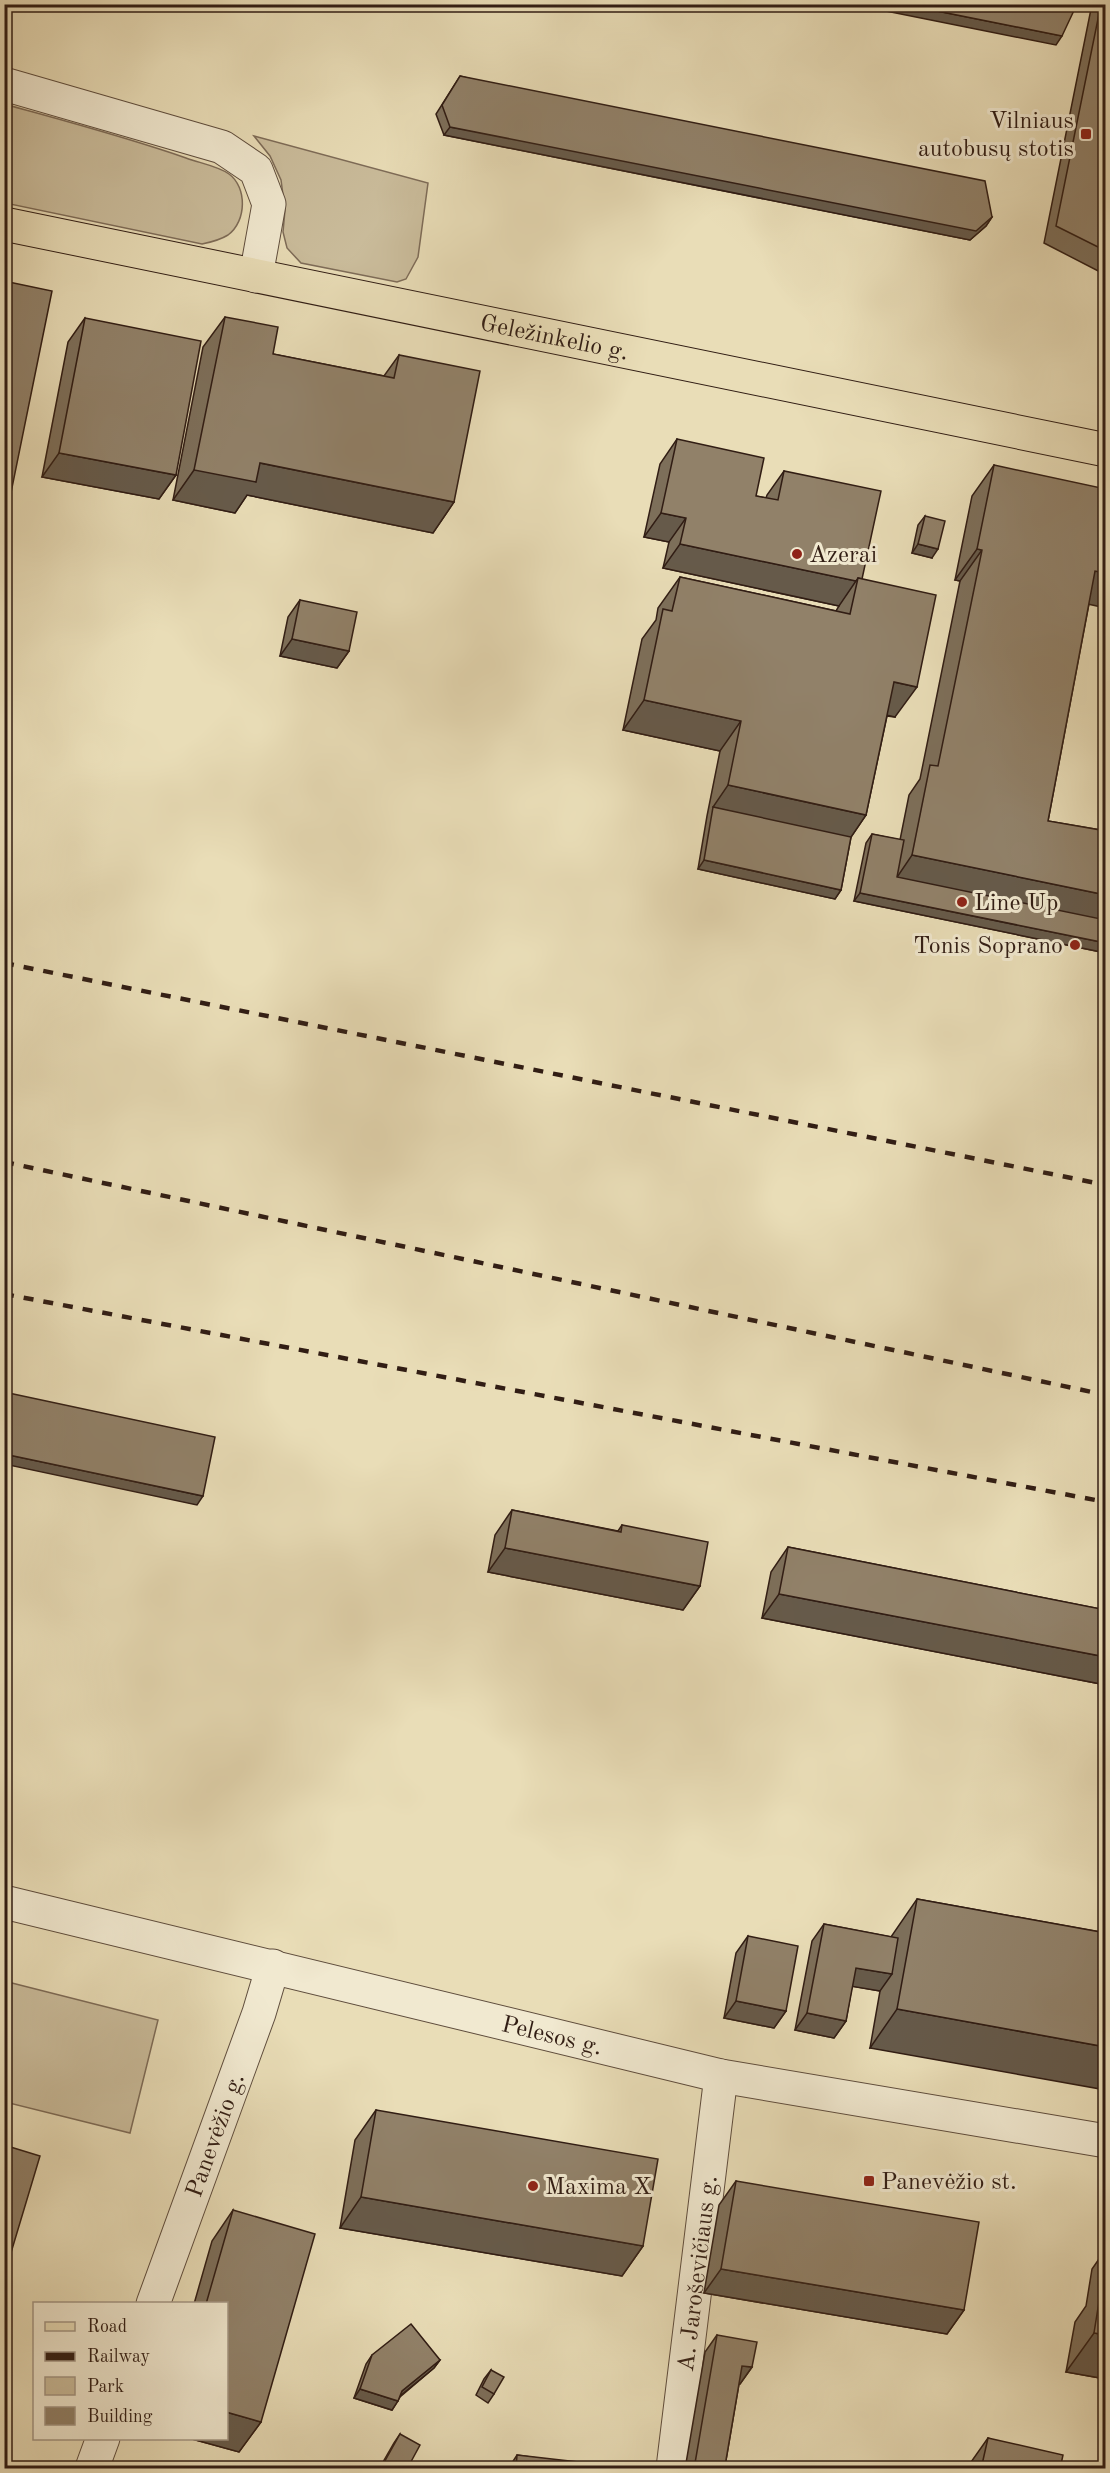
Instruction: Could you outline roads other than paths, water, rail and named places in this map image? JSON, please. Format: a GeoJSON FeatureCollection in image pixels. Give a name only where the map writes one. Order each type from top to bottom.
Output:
{"type":"FeatureCollection","features":[{"type":"Feature","properties":{"kind":"main road","name":"Geležinkelio g."},"geometry":{"type":"LineString","coordinates":[[4,224],[1106,450]]}},
{"type":"Feature","properties":{"kind":"street"},"geometry":{"type":"LineString","coordinates":[[4,84],[222,147],[256,170],[269,204],[256,276]]}},
{"type":"Feature","properties":{"kind":"street","name":"Pelesos g."},"geometry":{"type":"LineString","coordinates":[[4,1902],[721,2076],[1106,2141]]}},
{"type":"Feature","properties":{"kind":"street","name":"Panevėžio g."},"geometry":{"type":"LineString","coordinates":[[154,2302],[259,2013],[273,1966]]}},
{"type":"Feature","properties":{"kind":"street","name":"A. Jaroševičiaus g."},"geometry":{"type":"LineString","coordinates":[[673,2469],[721,2076]]}},
{"type":"Feature","properties":{"kind":"railway"},"geometry":{"type":"LineString","coordinates":[[4,963],[1106,1185]]}},
{"type":"Feature","properties":{"kind":"railway"},"geometry":{"type":"LineString","coordinates":[[4,1162],[1106,1395]]}},
{"type":"Feature","properties":{"kind":"railway"},"geometry":{"type":"LineString","coordinates":[[4,1294],[1106,1502]]}},
{"type":"Feature","properties":{"kind":"place","name":"Vilniaus autobusų stotis"},"geometry":{"type":"Point","coordinates":[1086,134]}},
{"type":"Feature","properties":{"kind":"place","name":"Azerai"},"geometry":{"type":"Point","coordinates":[797,554]}},
{"type":"Feature","properties":{"kind":"place","name":"Line Up"},"geometry":{"type":"Point","coordinates":[962,902]}},
{"type":"Feature","properties":{"kind":"place","name":"Tonis Soprano"},"geometry":{"type":"Point","coordinates":[1075,945]}},
{"type":"Feature","properties":{"kind":"place","name":"Panevėžio st."},"geometry":{"type":"Point","coordinates":[869,2181]}},
{"type":"Feature","properties":{"kind":"place","name":"Maxima X"},"geometry":{"type":"Point","coordinates":[533,2186]}}]}
